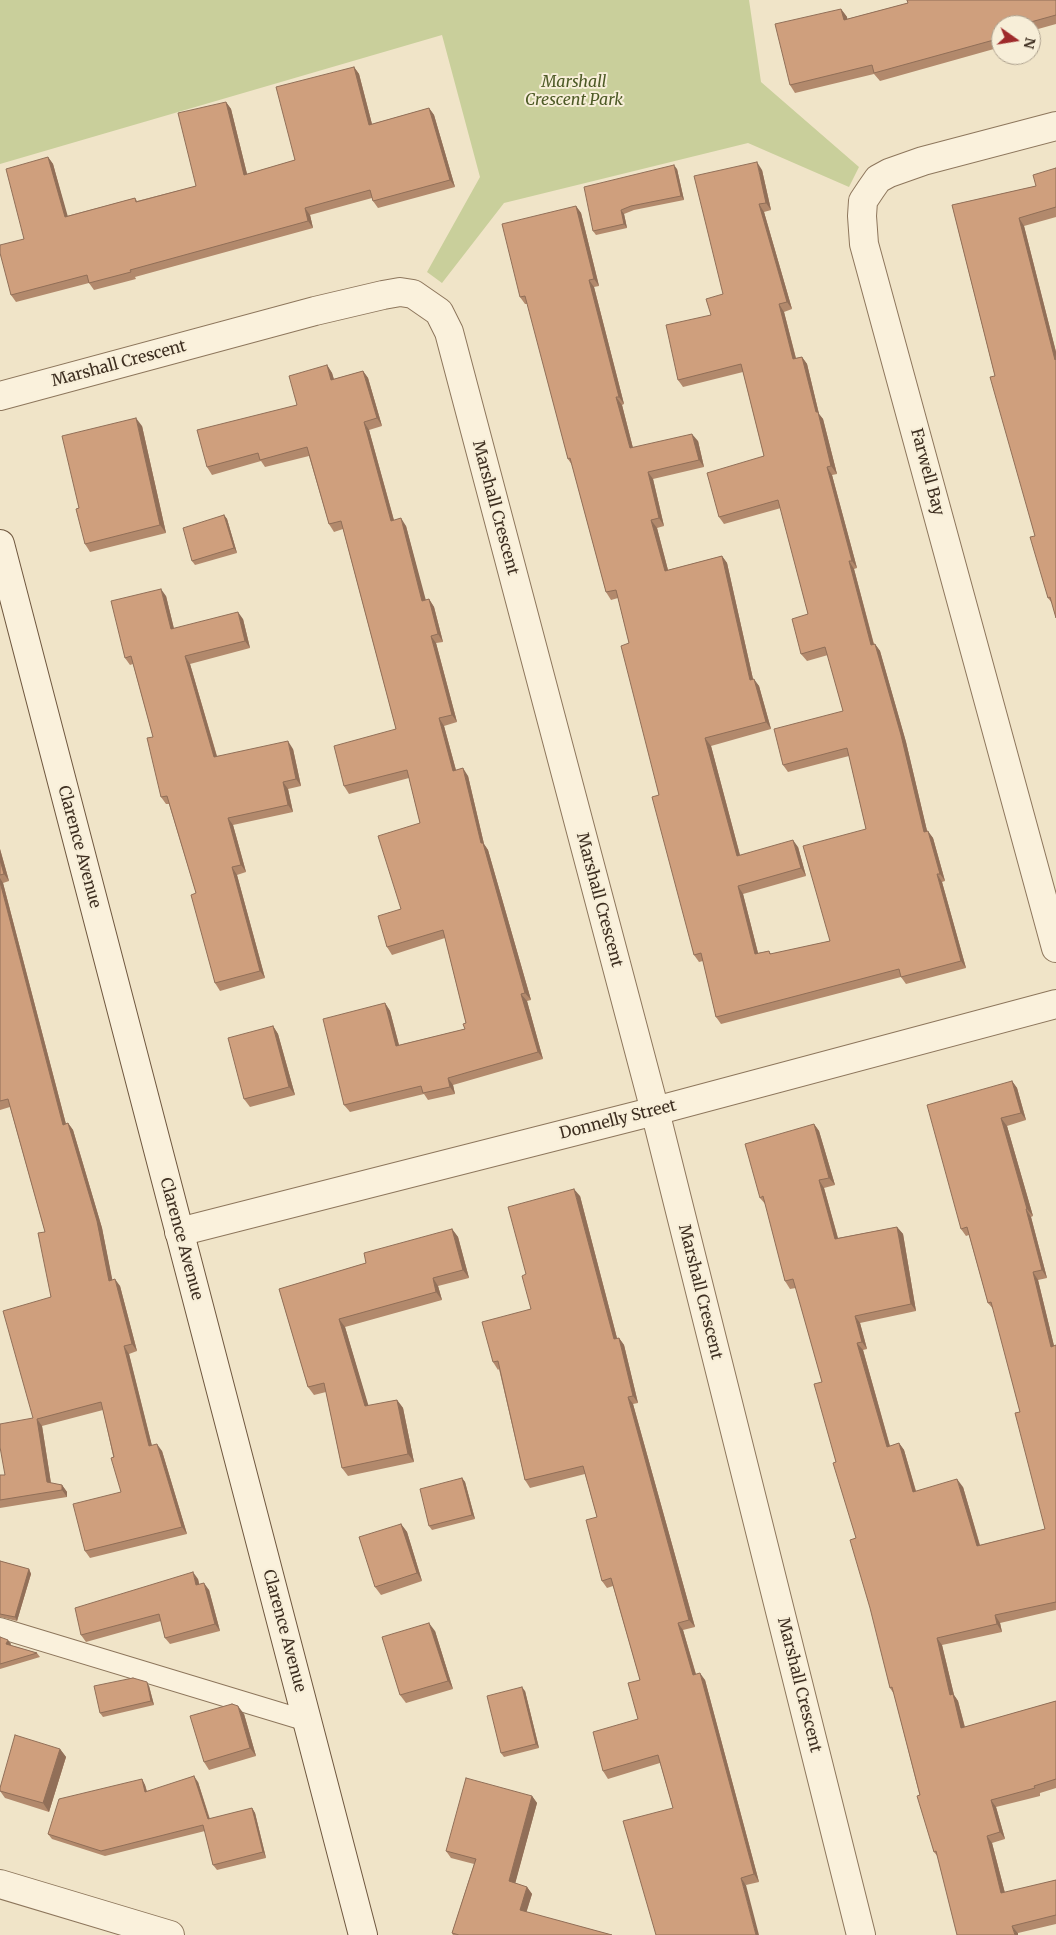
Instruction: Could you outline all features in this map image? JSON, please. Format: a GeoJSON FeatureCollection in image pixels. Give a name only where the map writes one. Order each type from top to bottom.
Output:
{"type":"FeatureCollection","features":[{"type":"Feature","properties":{"kind":"street","name":"Farwell Bay"},"geometry":{"type":"LineString","coordinates":[[1056,126],[923,160],[889,173],[878,180],[863,201],[862,216],[864,244],[1056,948]]}},
{"type":"Feature","properties":{"kind":"street","name":"Marshall Crescent"},"geometry":{"type":"LineString","coordinates":[[0,396],[315,311],[383,295],[400,292],[413,294],[439,312],[449,332],[654,1111],[861,1935]]}},
{"type":"Feature","properties":{"kind":"street","name":"Clarence Avenue"},"geometry":{"type":"LineString","coordinates":[[0,544],[363,1935]]}},
{"type":"Feature","properties":{"kind":"street","name":"Donnelly Street"},"geometry":{"type":"LineString","coordinates":[[179,1232],[654,1111],[1056,1004]]}},
{"type":"Feature","properties":{"kind":"street"},"geometry":{"type":"LineString","coordinates":[[0,1884],[146,1931],[170,1935]]}},
{"type":"Feature","properties":{"kind":"lane"},"geometry":{"type":"LineString","coordinates":[[0,1628],[307,1721]]}},
{"type":"Feature","properties":{"kind":"green space","name":"Marshall Crescent Park"},"geometry":{"type":"Polygon","coordinates":[[[0,0],[749,0],[761,82],[859,167],[849,187],[748,143],[504,203],[442,283],[427,272],[480,177],[442,35],[0,164],[0,0]]]}},
{"type":"Feature","properties":{"kind":"building"},"geometry":{"type":"Polygon","coordinates":[[[907,0],[1056,0],[1056,15],[1041,19],[1041,15],[991,15],[991,41],[874,73],[872,65],[790,85],[775,24],[841,9],[844,20],[908,3],[907,0]]]}},
{"type":"Feature","properties":{"kind":"building"},"geometry":{"type":"Polygon","coordinates":[[[354,67],[369,125],[429,108],[450,180],[373,201],[370,190],[305,208],[308,221],[89,283],[87,275],[11,295],[0,253],[0,245],[24,239],[6,169],[48,157],[65,217],[135,198],[136,202],[196,186],[178,113],[226,102],[244,175],[295,160],[276,87],[354,67]]]}},
{"type":"Feature","properties":{"kind":"building"},"geometry":{"type":"Polygon","coordinates":[[[757,162],[766,203],[759,204],[787,302],[779,304],[793,359],[802,357],[816,412],[818,412],[831,466],[827,467],[852,561],[849,561],[871,645],[875,644],[901,735],[924,832],[928,831],[940,874],[937,874],[961,961],[901,977],[899,969],[716,1017],[701,953],[694,955],[652,797],[659,795],[621,646],[629,643],[616,590],[606,592],[570,458],[568,459],[525,296],[520,297],[502,224],[576,206],[594,279],[589,280],[619,397],[616,397],[630,448],[692,434],[699,460],[648,472],[659,518],[651,520],[665,571],[722,556],[750,680],[754,679],[766,722],[705,738],[737,856],[793,840],[801,868],[738,886],[755,954],[769,951],[770,954],[830,941],[803,846],[866,829],[847,748],[783,765],[774,729],[843,711],[825,647],[801,654],[792,619],[808,614],[778,500],[719,517],[707,473],[764,456],[741,364],[678,380],[666,325],[711,315],[706,299],[723,294],[694,176],[757,162]]]}},
{"type":"Feature","properties":{"kind":"building"},"geometry":{"type":"Polygon","coordinates":[[[674,165],[681,196],[631,206],[621,210],[624,224],[593,231],[584,187],[674,165]]]}},
{"type":"Feature","properties":{"kind":"building"},"geometry":{"type":"Polygon","coordinates":[[[1056,168],[1056,207],[1019,218],[1056,359],[1056,618],[1050,597],[1048,598],[1030,537],[1035,536],[990,377],[995,376],[952,205],[1036,186],[1033,175],[1056,168]]]}},
{"type":"Feature","properties":{"kind":"building"},"geometry":{"type":"Polygon","coordinates":[[[327,365],[331,380],[363,371],[377,418],[364,422],[391,521],[401,518],[422,601],[429,599],[438,634],[431,636],[452,715],[439,718],[453,771],[463,768],[481,843],[483,843],[525,993],[521,994],[538,1052],[448,1078],[450,1087],[423,1093],[421,1086],[344,1105],[323,1019],[385,1003],[396,1046],[465,1029],[463,1024],[466,1023],[443,930],[387,947],[378,916],[401,909],[378,836],[420,823],[407,770],[344,786],[334,746],[396,729],[341,521],[329,524],[307,447],[260,460],[258,453],[207,467],[197,430],[297,405],[289,376],[327,365]]]}},
{"type":"Feature","properties":{"kind":"building"},"geometry":{"type":"Polygon","coordinates":[[[136,418],[160,525],[85,544],[76,509],[79,508],[62,436],[136,418]]]}},
{"type":"Feature","properties":{"kind":"building"},"geometry":{"type":"Polygon","coordinates":[[[224,515],[234,548],[192,561],[183,528],[224,515]]]}},
{"type":"Feature","properties":{"kind":"building"},"geometry":{"type":"Polygon","coordinates":[[[161,589],[171,629],[238,612],[245,641],[185,656],[214,757],[288,741],[296,779],[283,782],[288,805],[228,818],[241,865],[232,867],[260,971],[215,983],[191,895],[196,893],[167,796],[161,797],[147,738],[153,737],[131,656],[125,658],[111,601],[161,589]]]}},
{"type":"Feature","properties":{"kind":"building"},"geometry":{"type":"Polygon","coordinates":[[[0,860],[4,874],[0,875],[0,860]]]}},
{"type":"Feature","properties":{"kind":"building"},"geometry":{"type":"Polygon","coordinates":[[[0,882],[63,1125],[68,1123],[97,1221],[109,1281],[115,1279],[132,1344],[124,1346],[149,1446],[157,1444],[182,1527],[85,1551],[73,1504],[121,1492],[111,1458],[114,1457],[101,1402],[37,1419],[47,1482],[62,1485],[62,1490],[0,1500],[0,1475],[5,1475],[0,1447],[0,1424],[33,1418],[3,1311],[51,1297],[38,1233],[45,1232],[8,1099],[0,1101],[0,882]]]}},
{"type":"Feature","properties":{"kind":"building"},"geometry":{"type":"Polygon","coordinates":[[[273,1026],[289,1087],[244,1099],[228,1038],[273,1026]]]}},
{"type":"Feature","properties":{"kind":"building"},"geometry":{"type":"Polygon","coordinates":[[[1012,1081],[1021,1113],[1001,1118],[1042,1270],[1033,1272],[1051,1347],[1056,1345],[1056,1602],[995,1615],[997,1624],[937,1638],[950,1695],[953,1694],[961,1728],[1056,1701],[1056,1779],[1034,1786],[1035,1788],[991,1800],[1000,1832],[987,1836],[1001,1893],[1056,1880],[1056,1915],[1012,1926],[1015,1935],[957,1935],[936,1851],[934,1852],[917,1796],[920,1795],[892,1687],[890,1688],[870,1608],[850,1540],[856,1538],[833,1463],[836,1462],[814,1384],[822,1382],[793,1279],[785,1281],[763,1196],[760,1198],[745,1144],[814,1124],[829,1178],[819,1180],[835,1239],[897,1227],[911,1304],[855,1316],[862,1342],[857,1343],[887,1447],[899,1443],[913,1492],[957,1479],[977,1546],[1045,1529],[1015,1413],[1020,1412],[991,1302],[988,1303],[967,1227],[961,1229],[927,1105],[1012,1081]]]}},
{"type":"Feature","properties":{"kind":"building"},"geometry":{"type":"Polygon","coordinates":[[[574,1189],[614,1339],[619,1338],[633,1396],[628,1397],[689,1620],[678,1623],[693,1675],[700,1673],[754,1874],[741,1878],[756,1935],[656,1935],[623,1821],[673,1808],[658,1755],[603,1771],[593,1732],[638,1719],[628,1683],[640,1680],[611,1578],[602,1581],[586,1520],[597,1517],[583,1466],[525,1480],[498,1361],[493,1362],[482,1322],[531,1309],[522,1276],[526,1274],[508,1207],[574,1189]]]}},
{"type":"Feature","properties":{"kind":"building"},"geometry":{"type":"Polygon","coordinates":[[[452,1229],[463,1270],[433,1278],[436,1292],[339,1319],[365,1406],[397,1400],[408,1454],[342,1468],[324,1383],[308,1387],[279,1289],[366,1263],[364,1253],[452,1229]]]}},
{"type":"Feature","properties":{"kind":"building"},"geometry":{"type":"Polygon","coordinates":[[[462,1478],[472,1515],[429,1526],[420,1489],[462,1478]]]}},
{"type":"Feature","properties":{"kind":"building"},"geometry":{"type":"Polygon","coordinates":[[[401,1524],[417,1573],[375,1587],[359,1537],[401,1524]]]}},
{"type":"Feature","properties":{"kind":"building"},"geometry":{"type":"Polygon","coordinates":[[[0,1561],[29,1569],[15,1617],[0,1614],[0,1561]]]}},
{"type":"Feature","properties":{"kind":"building"},"geometry":{"type":"Polygon","coordinates":[[[193,1572],[196,1585],[204,1583],[215,1624],[165,1638],[159,1614],[81,1635],[75,1608],[193,1572]]]}},
{"type":"Feature","properties":{"kind":"building"},"geometry":{"type":"Polygon","coordinates":[[[429,1623],[448,1681],[400,1695],[382,1637],[429,1623]]]}},
{"type":"Feature","properties":{"kind":"building"},"geometry":{"type":"Polygon","coordinates":[[[0,1637],[8,1640],[6,1644],[37,1653],[0,1664],[0,1637]]]}},
{"type":"Feature","properties":{"kind":"building"},"geometry":{"type":"Polygon","coordinates":[[[133,1678],[147,1682],[151,1701],[100,1713],[94,1686],[133,1678]]]}},
{"type":"Feature","properties":{"kind":"building"},"geometry":{"type":"Polygon","coordinates":[[[522,1687],[536,1744],[501,1753],[487,1696],[522,1687]]]}},
{"type":"Feature","properties":{"kind":"building"},"geometry":{"type":"Polygon","coordinates":[[[232,1704],[238,1706],[250,1748],[204,1762],[190,1716],[232,1704]]]}},
{"type":"Feature","properties":{"kind":"building"},"geometry":{"type":"Polygon","coordinates":[[[15,1735],[60,1749],[43,1803],[0,1791],[15,1735]]]}},
{"type":"Feature","properties":{"kind":"building"},"geometry":{"type":"Polygon","coordinates":[[[194,1776],[208,1819],[252,1808],[263,1852],[213,1865],[203,1825],[101,1851],[48,1834],[59,1799],[142,1779],[145,1792],[194,1776]]]}},
{"type":"Feature","properties":{"kind":"building"},"geometry":{"type":"Polygon","coordinates":[[[466,1778],[532,1796],[509,1881],[527,1887],[520,1910],[612,1935],[459,1935],[452,1933],[476,1859],[446,1851],[466,1778]]]}}]}
